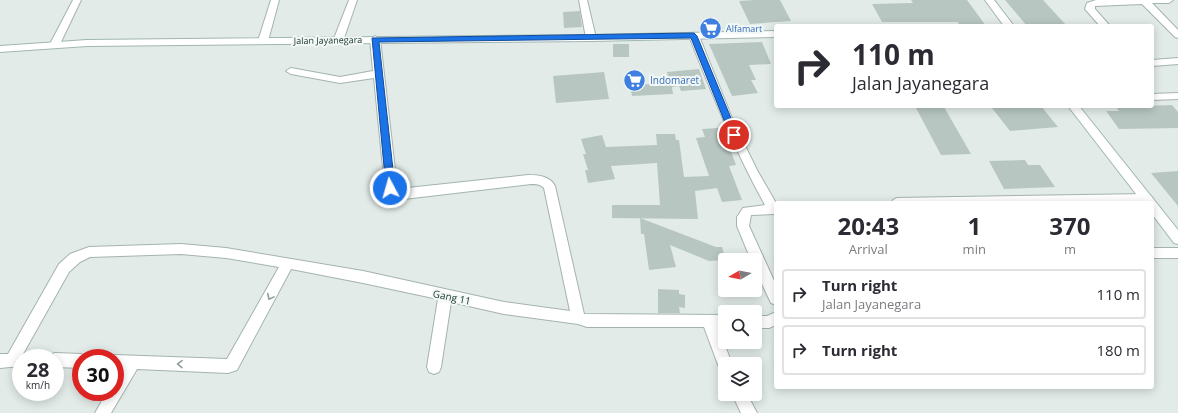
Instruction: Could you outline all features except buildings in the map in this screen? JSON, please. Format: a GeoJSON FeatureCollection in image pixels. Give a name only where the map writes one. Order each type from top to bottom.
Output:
{"type":"FeatureCollection","features":[{"type":"Feature","properties":{"kind":"street"},"geometry":{"type":"LineString","coordinates":[[55,44],[77,0]]}},
{"type":"Feature","properties":{"kind":"street"},"geometry":{"type":"LineString","coordinates":[[264,41],[275,0]]}},
{"type":"Feature","properties":{"kind":"street"},"geometry":{"type":"LineString","coordinates":[[338,41],[353,0]]}},
{"type":"Feature","properties":{"kind":"street"},"geometry":{"type":"LineString","coordinates":[[583,0],[591,38]]}},
{"type":"Feature","properties":{"kind":"street"},"geometry":{"type":"LineString","coordinates":[[989,0],[1007,24]]}},
{"type":"Feature","properties":{"kind":"street"},"geometry":{"type":"LineString","coordinates":[[1103,24],[1090,9],[1090,5],[1096,3],[1169,0]]}},
{"type":"Feature","properties":{"kind":"street"},"geometry":{"type":"LineString","coordinates":[[1145,2],[1178,35]]}},
{"type":"Feature","properties":{"kind":"street","name":"Jalan Jayanegara"},"geometry":{"type":"LineString","coordinates":[[0,49],[55,44],[338,41],[375,39],[591,38],[774,34]]}},
{"type":"Feature","properties":{"kind":"street"},"geometry":{"type":"LineString","coordinates":[[694,36],[729,123],[751,170],[774,207]]}},
{"type":"Feature","properties":{"kind":"street"},"geometry":{"type":"LineString","coordinates":[[375,39],[390,188],[395,194],[404,194],[524,180],[539,179],[544,182],[549,186],[578,318]]}},
{"type":"Feature","properties":{"kind":"street"},"geometry":{"type":"LineString","coordinates":[[1154,63],[1178,61]]}},
{"type":"Feature","properties":{"kind":"street"},"geometry":{"type":"LineString","coordinates":[[291,71],[340,80],[378,74]]}},
{"type":"Feature","properties":{"kind":"street"},"geometry":{"type":"LineString","coordinates":[[1154,97],[1178,96]]}},
{"type":"Feature","properties":{"kind":"street"},"geometry":{"type":"LineString","coordinates":[[1074,108],[1149,201]]}},
{"type":"Feature","properties":{"kind":"street"},"geometry":{"type":"LineString","coordinates":[[1154,207],[1178,239]]}},
{"type":"Feature","properties":{"kind":"street"},"geometry":{"type":"LineString","coordinates":[[774,209],[747,211],[743,217],[743,226],[774,295]]}},
{"type":"Feature","properties":{"kind":"street","name":"Gang 11"},"geometry":{"type":"LineString","coordinates":[[11,361],[64,268],[75,258],[89,252],[181,249],[226,254],[288,263],[363,277],[504,308],[578,318],[588,321],[718,321]]}},
{"type":"Feature","properties":{"kind":"street"},"geometry":{"type":"LineString","coordinates":[[1154,253],[1178,253]]}},
{"type":"Feature","properties":{"kind":"street"},"geometry":{"type":"LineString","coordinates":[[124,362],[232,365],[288,263]]}},
{"type":"Feature","properties":{"kind":"street"},"geometry":{"type":"LineString","coordinates":[[434,367],[445,296]]}},
{"type":"Feature","properties":{"kind":"street"},"geometry":{"type":"LineString","coordinates":[[762,322],[769,322],[774,319]]}},
{"type":"Feature","properties":{"kind":"street"},"geometry":{"type":"LineString","coordinates":[[709,321],[722,357]]}},
{"type":"Feature","properties":{"kind":"street"},"geometry":{"type":"LineString","coordinates":[[103,413],[133,363]]}},
{"type":"Feature","properties":{"kind":"street"},"geometry":{"type":"LineString","coordinates":[[743,401],[749,413]]}},
{"type":"Feature","properties":{"kind":"place","name":"Alfamart"},"geometry":{"type":"Point","coordinates":[711,28]}},
{"type":"Feature","properties":{"kind":"place","name":"Indomaret"},"geometry":{"type":"Point","coordinates":[635,80]}},
{"type":"Feature","properties":{"kind":"route"},"geometry":{"type":"LineString","coordinates":[[390,188],[375,39],[694,36],[734,135]]}}]}
